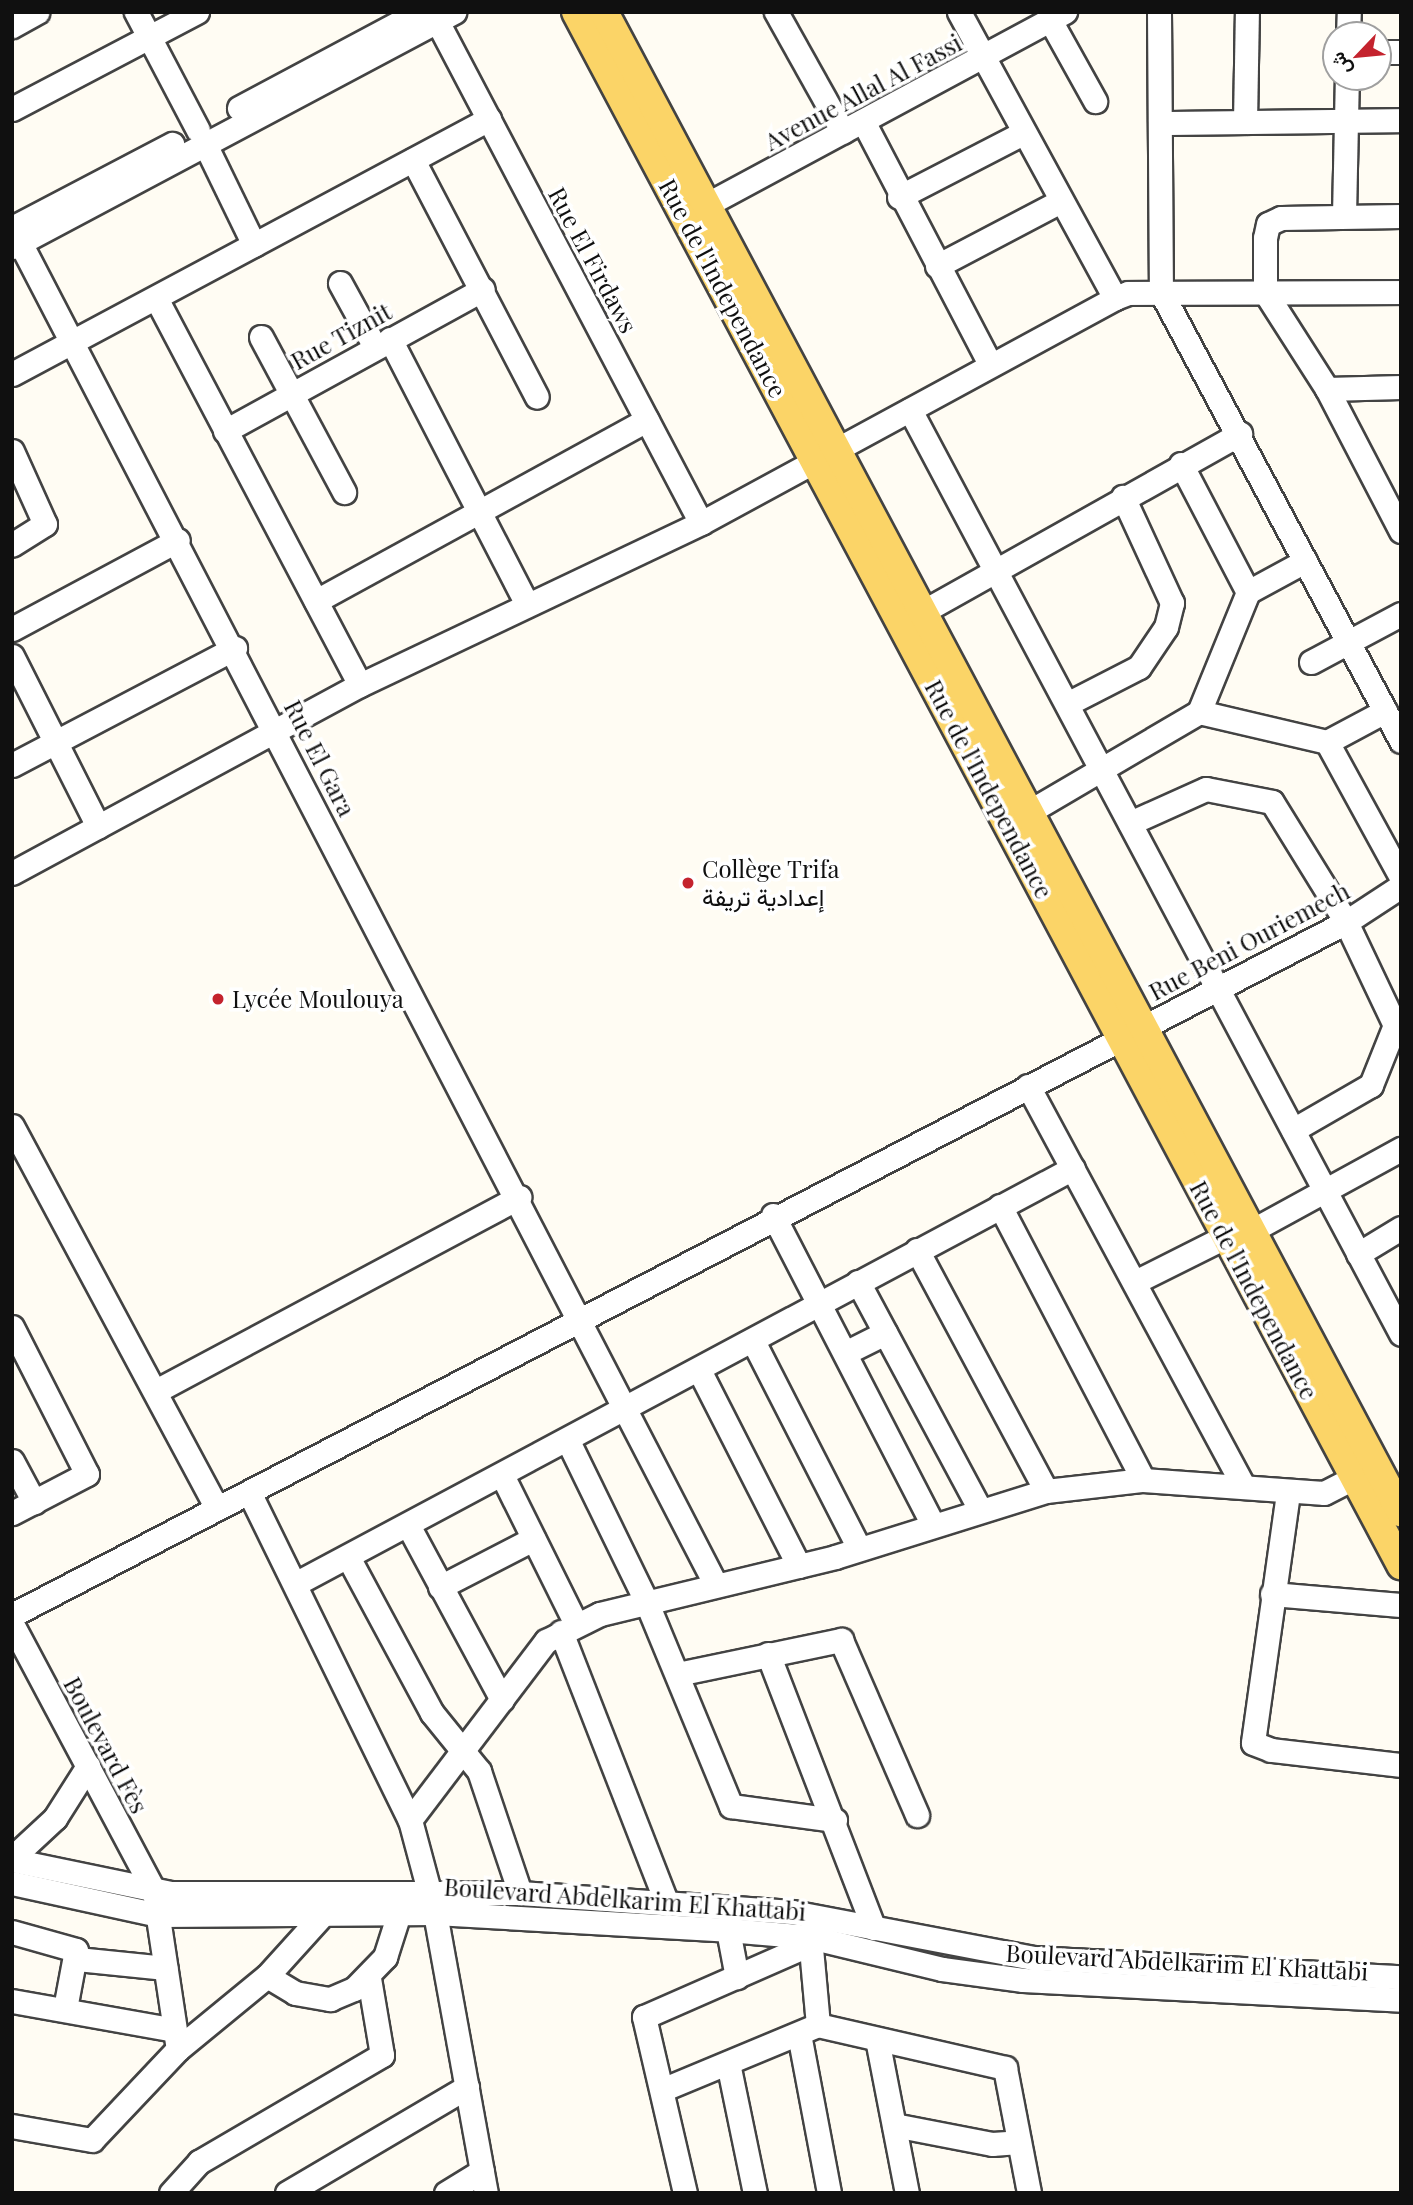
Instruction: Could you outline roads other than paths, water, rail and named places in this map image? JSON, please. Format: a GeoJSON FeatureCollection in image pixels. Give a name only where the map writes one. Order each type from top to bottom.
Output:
{"type":"FeatureCollection","features":[{"type":"Feature","properties":{"kind":"main road","name":"Rue de l'Independance"},"geometry":{"type":"LineString","coordinates":[[576,12],[696,211]]}},
{"type":"Feature","properties":{"kind":"main road","name":"Rue de l'Independance"},"geometry":{"type":"LineString","coordinates":[[604,12],[696,211],[825,456],[1239,1234],[1390,1499],[1401,1565]]}},
{"type":"Feature","properties":{"kind":"main road","name":"Rue de l'Independance"},"geometry":{"type":"LineString","coordinates":[[1239,1234],[1354,1478],[1390,1499]]}},
{"type":"Feature","properties":{"kind":"street"},"geometry":{"type":"LineString","coordinates":[[13,22],[37,12]]}},
{"type":"Feature","properties":{"kind":"street"},"geometry":{"type":"LineString","coordinates":[[136,12],[202,137],[254,245]]}},
{"type":"Feature","properties":{"kind":"street"},"geometry":{"type":"LineString","coordinates":[[12,109],[197,12]]}},
{"type":"Feature","properties":{"kind":"street"},"geometry":{"type":"LineString","coordinates":[[776,12],[899,197],[989,362]]}},
{"type":"Feature","properties":{"kind":"street"},"geometry":{"type":"LineString","coordinates":[[959,12],[1115,298]]}},
{"type":"Feature","properties":{"kind":"street"},"geometry":{"type":"LineString","coordinates":[[1159,12],[1161,292],[1240,434],[1401,741]]}},
{"type":"Feature","properties":{"kind":"street"},"geometry":{"type":"LineString","coordinates":[[1245,122],[1247,12]]}},
{"type":"Feature","properties":{"kind":"street"},"geometry":{"type":"LineString","coordinates":[[14,234],[437,15]]}},
{"type":"Feature","properties":{"kind":"street","name":"Rue El Firdaws"},"geometry":{"type":"LineString","coordinates":[[437,15],[701,523]]}},
{"type":"Feature","properties":{"kind":"street"},"geometry":{"type":"LineString","coordinates":[[1058,16],[1095,101]]}},
{"type":"Feature","properties":{"kind":"street","name":"Avenue Allal Al Fassi"},"geometry":{"type":"LineString","coordinates":[[696,211],[1058,16]]}},
{"type":"Feature","properties":{"kind":"street"},"geometry":{"type":"LineString","coordinates":[[1344,216],[1347,91]]}},
{"type":"Feature","properties":{"kind":"street"},"geometry":{"type":"LineString","coordinates":[[12,374],[489,119]]}},
{"type":"Feature","properties":{"kind":"street"},"geometry":{"type":"LineString","coordinates":[[1160,123],[1401,120]]}},
{"type":"Feature","properties":{"kind":"street"},"geometry":{"type":"LineString","coordinates":[[899,197],[1023,133]]}},
{"type":"Feature","properties":{"kind":"street"},"geometry":{"type":"LineString","coordinates":[[413,160],[537,397]]}},
{"type":"Feature","properties":{"kind":"street"},"geometry":{"type":"LineString","coordinates":[[937,267],[1061,201]]}},
{"type":"Feature","properties":{"kind":"street"},"geometry":{"type":"LineString","coordinates":[[1401,216],[1344,216],[1268,224],[1265,292],[1327,389],[1401,531]]}},
{"type":"Feature","properties":{"kind":"street","name":"Rue El Gara"},"geometry":{"type":"LineString","coordinates":[[14,234],[235,648],[581,1315],[715,1583]]}},
{"type":"Feature","properties":{"kind":"street"},"geometry":{"type":"LineString","coordinates":[[340,283],[383,343],[480,514],[526,602]]}},
{"type":"Feature","properties":{"kind":"street","name":"Rue Tiznit"},"geometry":{"type":"LineString","coordinates":[[225,431],[482,289]]}},
{"type":"Feature","properties":{"kind":"street"},"geometry":{"type":"LineString","coordinates":[[12,873],[277,733],[360,685],[526,602],[701,523],[910,410],[989,362],[1115,298],[1161,292],[1401,292]]}},
{"type":"Feature","properties":{"kind":"street"},"geometry":{"type":"LineString","coordinates":[[156,298],[360,685]]}},
{"type":"Feature","properties":{"kind":"street"},"geometry":{"type":"LineString","coordinates":[[261,337],[344,492]]}},
{"type":"Feature","properties":{"kind":"street"},"geometry":{"type":"LineString","coordinates":[[1327,389],[1401,387]]}},
{"type":"Feature","properties":{"kind":"street"},"geometry":{"type":"LineString","coordinates":[[910,410],[1401,1334]]}},
{"type":"Feature","properties":{"kind":"street"},"geometry":{"type":"LineString","coordinates":[[316,601],[480,514],[647,420]]}},
{"type":"Feature","properties":{"kind":"street"},"geometry":{"type":"LineString","coordinates":[[912,617],[1181,464],[1240,434]]}},
{"type":"Feature","properties":{"kind":"street"},"geometry":{"type":"LineString","coordinates":[[12,545],[45,524],[15,462]]}},
{"type":"Feature","properties":{"kind":"street"},"geometry":{"type":"LineString","coordinates":[[1181,464],[1248,592]]}},
{"type":"Feature","properties":{"kind":"street"},"geometry":{"type":"LineString","coordinates":[[1067,704],[1139,667],[1166,626],[1171,603],[1123,497]]}},
{"type":"Feature","properties":{"kind":"street"},"geometry":{"type":"LineString","coordinates":[[12,629],[178,540]]}},
{"type":"Feature","properties":{"kind":"street"},"geometry":{"type":"LineString","coordinates":[[1018,818],[1104,773],[1199,712],[1248,592],[1305,561]]}},
{"type":"Feature","properties":{"kind":"street"},"geometry":{"type":"LineString","coordinates":[[1311,662],[1401,614]]}},
{"type":"Feature","properties":{"kind":"street"},"geometry":{"type":"LineString","coordinates":[[12,765],[235,648]]}},
{"type":"Feature","properties":{"kind":"street"},"geometry":{"type":"LineString","coordinates":[[12,656],[98,826]]}},
{"type":"Feature","properties":{"kind":"street"},"geometry":{"type":"LineString","coordinates":[[1199,712],[1327,741],[1385,711]]}},
{"type":"Feature","properties":{"kind":"street"},"geometry":{"type":"LineString","coordinates":[[1327,741],[1401,877]]}},
{"type":"Feature","properties":{"kind":"street"},"geometry":{"type":"LineString","coordinates":[[1130,823],[1206,789],[1272,802],[1346,922],[1395,1025],[1371,1085],[1293,1130]]}},
{"type":"Feature","properties":{"kind":"street","name":"Rue Beni Ouriemech"},"geometry":{"type":"LineString","coordinates":[[12,1615],[773,1215],[1346,922],[1401,886]]}},
{"type":"Feature","properties":{"kind":"street"},"geometry":{"type":"LineString","coordinates":[[1028,1086],[1244,1486]]}},
{"type":"Feature","properties":{"kind":"street"},"geometry":{"type":"LineString","coordinates":[[15,1139],[156,1391],[217,1508]]}},
{"type":"Feature","properties":{"kind":"street"},"geometry":{"type":"LineString","coordinates":[[1135,1282],[1239,1234],[1401,1149]]}},
{"type":"Feature","properties":{"kind":"street"},"geometry":{"type":"LineString","coordinates":[[295,1584],[503,1478],[819,1303],[1073,1168]]}},
{"type":"Feature","properties":{"kind":"street"},"geometry":{"type":"LineString","coordinates":[[156,1391],[519,1197]]}},
{"type":"Feature","properties":{"kind":"street"},"geometry":{"type":"LineString","coordinates":[[1000,1206],[1143,1480]]}},
{"type":"Feature","properties":{"kind":"street"},"geometry":{"type":"LineString","coordinates":[[773,1215],[932,1523]]}},
{"type":"Feature","properties":{"kind":"street"},"geometry":{"type":"LineString","coordinates":[[1358,1254],[1401,1228]]}},
{"type":"Feature","properties":{"kind":"street"},"geometry":{"type":"LineString","coordinates":[[917,1250],[1046,1491]]}},
{"type":"Feature","properties":{"kind":"street"},"geometry":{"type":"LineString","coordinates":[[858,1282],[979,1508]]}},
{"type":"Feature","properties":{"kind":"street"},"geometry":{"type":"LineString","coordinates":[[12,1326],[87,1470],[12,1513]]}},
{"type":"Feature","properties":{"kind":"street"},"geometry":{"type":"LineString","coordinates":[[845,1353],[885,1333]]}},
{"type":"Feature","properties":{"kind":"street"},"geometry":{"type":"LineString","coordinates":[[754,1341],[859,1548]]}},
{"type":"Feature","properties":{"kind":"street"},"geometry":{"type":"LineString","coordinates":[[699,1370],[799,1566]]}},
{"type":"Feature","properties":{"kind":"street"},"geometry":{"type":"LineString","coordinates":[[568,1441],[646,1601],[733,1809],[835,1820]]}},
{"type":"Feature","properties":{"kind":"street"},"geometry":{"type":"LineString","coordinates":[[12,1461],[34,1502]]}},
{"type":"Feature","properties":{"kind":"street"},"geometry":{"type":"LineString","coordinates":[[503,1478],[533,1539],[569,1628],[667,1904]]}},
{"type":"Feature","properties":{"kind":"street"},"geometry":{"type":"LineString","coordinates":[[410,1820],[467,1750],[502,1700],[569,1628],[646,1601],[715,1583],[799,1566],[979,1508],[1046,1491],[1143,1480],[1244,1486],[1288,1493],[1324,1493],[1354,1478]]}},
{"type":"Feature","properties":{"kind":"street"},"geometry":{"type":"LineString","coordinates":[[249,1492],[410,1820],[435,1913],[484,2182],[446,2193]]}},
{"type":"Feature","properties":{"kind":"street"},"geometry":{"type":"LineString","coordinates":[[1288,1493],[1253,1743],[1271,1751],[1401,1765]]}},
{"type":"Feature","properties":{"kind":"street"},"geometry":{"type":"LineString","coordinates":[[409,1527],[502,1700]]}},
{"type":"Feature","properties":{"kind":"street"},"geometry":{"type":"LineString","coordinates":[[440,1587],[533,1539]]}},
{"type":"Feature","properties":{"kind":"street"},"geometry":{"type":"LineString","coordinates":[[348,1557],[432,1713],[467,1750],[520,1893]]}},
{"type":"Feature","properties":{"kind":"street"},"geometry":{"type":"LineString","coordinates":[[1272,1594],[1401,1605]]}},
{"type":"Feature","properties":{"kind":"street","name":"Boulevard Fès"},"geometry":{"type":"LineString","coordinates":[[12,1624],[154,1891],[176,2040]]}},
{"type":"Feature","properties":{"kind":"street"},"geometry":{"type":"LineString","coordinates":[[678,1674],[768,1654],[843,1642],[917,1815]]}},
{"type":"Feature","properties":{"kind":"street"},"geometry":{"type":"LineString","coordinates":[[768,1654],[835,1820],[874,1928]]}},
{"type":"Feature","properties":{"kind":"street"},"geometry":{"type":"LineString","coordinates":[[12,1859],[55,1818],[88,1766]]}},
{"type":"Feature","properties":{"kind":"street","name":"Boulevard Abdelkarim El Khattabi"},"geometry":{"type":"LineString","coordinates":[[12,1859],[154,1891],[429,1890],[520,1893],[792,1912],[1033,1958],[1401,1978]]}},
{"type":"Feature","properties":{"kind":"street","name":"Boulevard Abdelkarim El Khattabi"},"geometry":{"type":"LineString","coordinates":[[12,1885],[159,1915],[435,1913],[728,1930],[810,1940],[942,1969],[1023,1980],[1401,2000]]}},
{"type":"Feature","properties":{"kind":"street"},"geometry":{"type":"LineString","coordinates":[[268,1976],[295,1993],[330,1999],[369,1978],[395,1939],[399,1913]]}},
{"type":"Feature","properties":{"kind":"street"},"geometry":{"type":"LineString","coordinates":[[12,2126],[92,2140],[176,2040],[268,1976],[323,1914]]}},
{"type":"Feature","properties":{"kind":"street"},"geometry":{"type":"LineString","coordinates":[[728,1930],[737,1977]]}},
{"type":"Feature","properties":{"kind":"street"},"geometry":{"type":"LineString","coordinates":[[12,1932],[75,1948],[77,1959],[65,2009]]}},
{"type":"Feature","properties":{"kind":"street"},"geometry":{"type":"LineString","coordinates":[[685,2193],[664,2089],[644,2017],[737,1977],[810,1940],[809,2029],[829,2193]]}},
{"type":"Feature","properties":{"kind":"street"},"geometry":{"type":"LineString","coordinates":[[77,1959],[166,1968]]}},
{"type":"Feature","properties":{"kind":"street"},"geometry":{"type":"LineString","coordinates":[[171,2193],[199,2162],[382,2055],[369,1978]]}},
{"type":"Feature","properties":{"kind":"street"},"geometry":{"type":"LineString","coordinates":[[12,2001],[65,2009],[176,2040]]}},
{"type":"Feature","properties":{"kind":"street"},"geometry":{"type":"LineString","coordinates":[[664,2089],[809,2029],[877,2039],[1005,2068],[1029,2193]]}},
{"type":"Feature","properties":{"kind":"street"},"geometry":{"type":"LineString","coordinates":[[877,2039],[907,2193]]}},
{"type":"Feature","properties":{"kind":"street"},"geometry":{"type":"LineString","coordinates":[[728,2063],[755,2193]]}},
{"type":"Feature","properties":{"kind":"street"},"geometry":{"type":"LineString","coordinates":[[287,2193],[467,2087]]}},
{"type":"Feature","properties":{"kind":"street"},"geometry":{"type":"LineString","coordinates":[[894,2125],[992,2144],[1019,2142]]}},
{"type":"Feature","properties":{"kind":"place","name":"Collège Trifa إعدادية تريفة"},"geometry":{"type":"Point","coordinates":[688,883]}},
{"type":"Feature","properties":{"kind":"place","name":"Lycée Moulouya"},"geometry":{"type":"Point","coordinates":[218,999]}}]}
